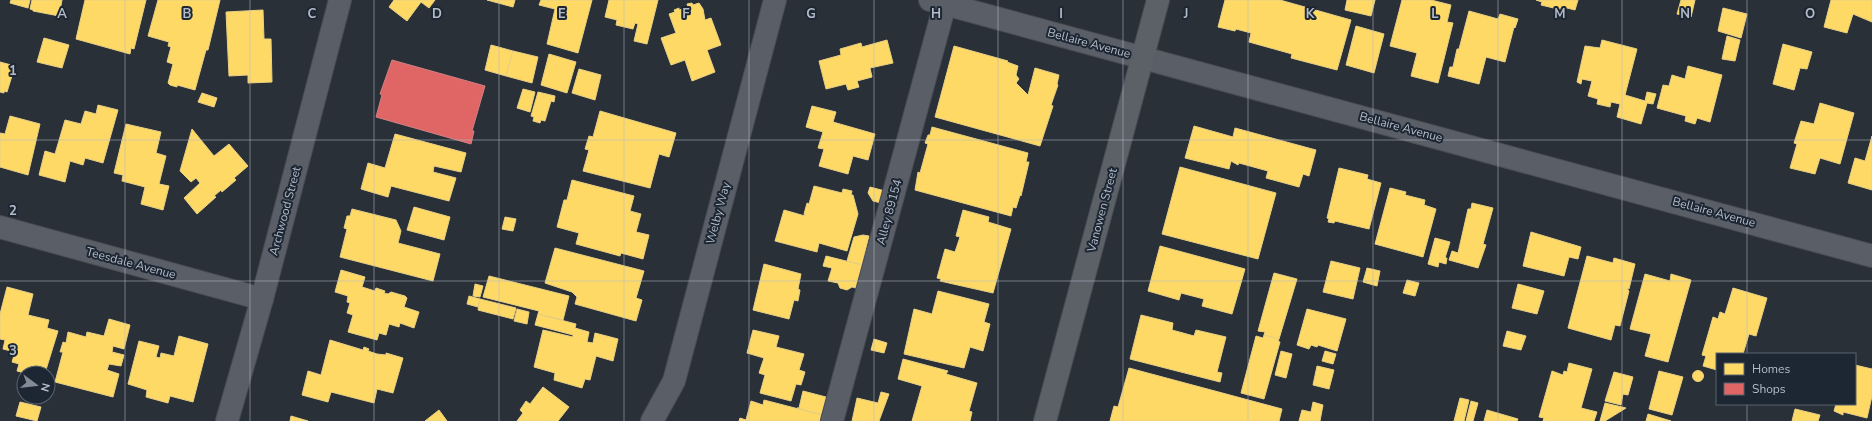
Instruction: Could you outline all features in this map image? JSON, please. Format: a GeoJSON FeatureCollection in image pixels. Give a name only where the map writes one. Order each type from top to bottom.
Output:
{"type":"FeatureCollection","features":[{"type":"Feature","properties":{"kind":"main road","name":"Vanowen Street"},"geometry":{"type":"LineString","coordinates":[[1045,421],[1158,0]]}},
{"type":"Feature","properties":{"kind":"street","name":"Archwood Street"},"geometry":{"type":"LineString","coordinates":[[227,421],[262,299],[340,0]]}},
{"type":"Feature","properties":{"kind":"street","name":"Welby Way"},"geometry":{"type":"LineString","coordinates":[[652,421],[674,381],[775,0]]}},
{"type":"Feature","properties":{"kind":"street","name":"Bellaire Avenue"},"geometry":{"type":"LineString","coordinates":[[940,1],[1872,256]]}},
{"type":"Feature","properties":{"kind":"street","name":"Alley 89154"},"geometry":{"type":"LineString","coordinates":[[832,421],[940,1]]}},
{"type":"Feature","properties":{"kind":"street","name":"Teesdale Avenue"},"geometry":{"type":"LineString","coordinates":[[0,227],[262,299]]}},
{"type":"Feature","properties":{"kind":"building: Homes"},"geometry":{"type":"Polygon","coordinates":[[[11,0],[30,0],[28,8],[10,3],[11,0]]]}},
{"type":"Feature","properties":{"kind":"building: Homes"},"geometry":{"type":"Polygon","coordinates":[[[32,0],[62,0],[59,16],[33,11],[30,9],[32,0]]]}},
{"type":"Feature","properties":{"kind":"building: Homes"},"geometry":{"type":"Polygon","coordinates":[[[85,0],[146,0],[134,49],[131,48],[130,54],[76,39],[85,0]]]}},
{"type":"Feature","properties":{"kind":"building: Homes"},"geometry":{"type":"Polygon","coordinates":[[[158,0],[220,0],[208,50],[206,50],[195,90],[177,85],[177,87],[168,83],[173,64],[167,62],[171,47],[168,46],[169,42],[148,36],[158,0]]]}},
{"type":"Feature","properties":{"kind":"building: Homes"},"geometry":{"type":"Polygon","coordinates":[[[394,0],[435,0],[429,8],[421,2],[407,21],[389,7],[394,0]]]}},
{"type":"Feature","properties":{"kind":"building: Homes"},"geometry":{"type":"Polygon","coordinates":[[[487,0],[515,0],[513,7],[487,0]]]}},
{"type":"Feature","properties":{"kind":"building: Homes"},"geometry":{"type":"Polygon","coordinates":[[[541,0],[592,0],[578,53],[547,44],[555,9],[539,5],[541,0]]]}},
{"type":"Feature","properties":{"kind":"building: Homes"},"geometry":{"type":"Polygon","coordinates":[[[609,0],[658,0],[647,44],[634,41],[638,24],[635,23],[633,29],[616,25],[617,20],[605,17],[609,0]]]}},
{"type":"Feature","properties":{"kind":"building: Homes"},"geometry":{"type":"Polygon","coordinates":[[[1225,0],[1280,0],[1351,20],[1337,70],[1291,58],[1292,54],[1249,42],[1251,33],[1236,29],[1235,31],[1218,27],[1225,0]]]}},
{"type":"Feature","properties":{"kind":"building: Homes"},"geometry":{"type":"Polygon","coordinates":[[[1347,0],[1375,0],[1371,16],[1345,10],[1347,0]]]}},
{"type":"Feature","properties":{"kind":"building: Homes"},"geometry":{"type":"Polygon","coordinates":[[[1402,0],[1431,0],[1451,5],[1447,22],[1453,23],[1438,83],[1411,76],[1417,53],[1390,46],[1402,0]]]}},
{"type":"Feature","properties":{"kind":"building: Homes"},"geometry":{"type":"Polygon","coordinates":[[[1536,0],[1578,0],[1575,10],[1563,7],[1562,10],[1541,5],[1542,2],[1536,0]]]}},
{"type":"Feature","properties":{"kind":"building: Homes"},"geometry":{"type":"Polygon","coordinates":[[[1681,0],[1695,0],[1691,17],[1677,14],[1681,0]]]}},
{"type":"Feature","properties":{"kind":"building: Homes"},"geometry":{"type":"Polygon","coordinates":[[[1831,0],[1872,0],[1872,22],[1853,14],[1847,33],[1824,27],[1831,0]]]}},
{"type":"Feature","properties":{"kind":"building: Homes"},"geometry":{"type":"Polygon","coordinates":[[[692,3],[693,5],[699,3],[703,9],[705,20],[711,18],[721,45],[707,50],[715,72],[692,81],[685,60],[671,65],[661,38],[676,33],[669,14],[675,12],[674,10],[679,8],[679,10],[688,7],[687,4],[692,3]]]}},
{"type":"Feature","properties":{"kind":"building: Homes"},"geometry":{"type":"Polygon","coordinates":[[[1723,8],[1747,14],[1741,38],[1718,31],[1723,8]]]}},
{"type":"Feature","properties":{"kind":"building: Homes"},"geometry":{"type":"Polygon","coordinates":[[[263,10],[264,39],[271,39],[272,82],[248,83],[248,75],[229,76],[226,12],[263,10]]]}},
{"type":"Feature","properties":{"kind":"building: Homes"},"geometry":{"type":"Polygon","coordinates":[[[1469,11],[1498,19],[1500,14],[1518,19],[1515,28],[1514,27],[1505,62],[1486,57],[1479,84],[1448,76],[1450,67],[1453,67],[1457,49],[1459,49],[1469,11]]]}},
{"type":"Feature","properties":{"kind":"building: Homes"},"geometry":{"type":"Polygon","coordinates":[[[1356,26],[1384,34],[1374,73],[1346,65],[1356,26]]]}},
{"type":"Feature","properties":{"kind":"building: Homes"},"geometry":{"type":"Polygon","coordinates":[[[1727,36],[1740,40],[1735,61],[1722,59],[1727,36]]]}},
{"type":"Feature","properties":{"kind":"building: Homes"},"geometry":{"type":"Polygon","coordinates":[[[44,38],[69,45],[62,68],[37,62],[44,38]]]}},
{"type":"Feature","properties":{"kind":"building: Homes"},"geometry":{"type":"Polygon","coordinates":[[[887,40],[893,63],[870,68],[872,77],[857,81],[859,87],[848,90],[846,84],[826,89],[819,61],[841,55],[840,49],[861,43],[862,47],[887,40]]]}},
{"type":"Feature","properties":{"kind":"building: Homes"},"geometry":{"type":"Polygon","coordinates":[[[1602,40],[1637,49],[1625,95],[1645,101],[1647,92],[1656,94],[1653,104],[1647,103],[1641,124],[1617,117],[1620,104],[1611,102],[1610,107],[1597,104],[1598,99],[1588,96],[1592,81],[1582,79],[1581,84],[1577,82],[1585,46],[1600,48],[1602,40]]]}},
{"type":"Feature","properties":{"kind":"building: Homes"},"geometry":{"type":"Polygon","coordinates":[[[1783,44],[1812,52],[1807,69],[1800,68],[1794,90],[1773,84],[1783,44]]]}},
{"type":"Feature","properties":{"kind":"building: Homes"},"geometry":{"type":"Polygon","coordinates":[[[491,45],[513,51],[506,76],[485,70],[491,45]]]}},
{"type":"Feature","properties":{"kind":"building: Homes"},"geometry":{"type":"Polygon","coordinates":[[[954,46],[1008,61],[1007,62],[1018,66],[1016,75],[1019,79],[1016,83],[1028,95],[1035,68],[1059,75],[1058,85],[1051,105],[1053,106],[1040,146],[935,117],[954,46]]]}},
{"type":"Feature","properties":{"kind":"building: Homes"},"geometry":{"type":"Polygon","coordinates":[[[513,51],[538,57],[532,83],[506,76],[513,51]]]}},
{"type":"Feature","properties":{"kind":"building: Homes"},"geometry":{"type":"Polygon","coordinates":[[[549,54],[576,62],[567,93],[541,85],[549,54]]]}},
{"type":"Feature","properties":{"kind":"building: Homes"},"geometry":{"type":"Polygon","coordinates":[[[0,62],[15,66],[7,92],[4,91],[4,93],[0,92],[0,62]]]}},
{"type":"Feature","properties":{"kind":"building: Homes"},"geometry":{"type":"Polygon","coordinates":[[[1688,66],[1722,75],[1710,122],[1697,118],[1695,124],[1685,121],[1686,116],[1657,108],[1663,85],[1669,86],[1672,75],[1685,79],[1688,66]]]}},
{"type":"Feature","properties":{"kind":"building: Homes"},"geometry":{"type":"Polygon","coordinates":[[[579,69],[601,75],[595,100],[572,93],[579,69]]]}},
{"type":"Feature","properties":{"kind":"building: Homes"},"geometry":{"type":"Polygon","coordinates":[[[523,89],[535,92],[530,112],[517,108],[523,89]]]}},
{"type":"Feature","properties":{"kind":"building: Homes"},"geometry":{"type":"Polygon","coordinates":[[[538,92],[555,96],[554,102],[551,101],[545,121],[541,120],[540,123],[533,121],[534,117],[531,116],[538,92]]]}},
{"type":"Feature","properties":{"kind":"building: Homes"},"geometry":{"type":"Polygon","coordinates":[[[202,93],[217,98],[214,107],[198,102],[202,93]]]}},
{"type":"Feature","properties":{"kind":"building: Homes"},"geometry":{"type":"Polygon","coordinates":[[[1820,103],[1854,113],[1840,164],[1820,158],[1815,174],[1790,168],[1797,144],[1794,143],[1801,121],[1814,124],[1820,103]]]}},
{"type":"Feature","properties":{"kind":"building: Homes"},"geometry":{"type":"Polygon","coordinates":[[[98,105],[118,110],[103,163],[85,158],[83,165],[70,161],[65,182],[39,175],[45,151],[55,154],[65,120],[81,124],[85,111],[96,114],[98,105]]]}},
{"type":"Feature","properties":{"kind":"building: Homes"},"geometry":{"type":"Polygon","coordinates":[[[812,106],[836,112],[833,122],[875,134],[868,160],[853,156],[848,174],[819,166],[824,149],[818,148],[823,132],[806,127],[812,106]]]}},
{"type":"Feature","properties":{"kind":"building: Homes"},"geometry":{"type":"Polygon","coordinates":[[[600,111],[676,133],[669,157],[659,154],[650,188],[583,171],[589,150],[585,149],[589,136],[593,137],[600,111]]]}},
{"type":"Feature","properties":{"kind":"building: Homes"},"geometry":{"type":"Polygon","coordinates":[[[10,116],[40,124],[28,175],[0,167],[0,133],[5,134],[10,116]]]}},
{"type":"Feature","properties":{"kind":"building: Homes"},"geometry":{"type":"Polygon","coordinates":[[[126,124],[161,132],[156,153],[166,156],[159,184],[169,186],[163,210],[141,204],[145,187],[122,181],[123,175],[114,173],[126,124]]]}},
{"type":"Feature","properties":{"kind":"building: Homes"},"geometry":{"type":"Polygon","coordinates":[[[1194,126],[1233,137],[1235,128],[1316,150],[1309,176],[1303,174],[1299,187],[1266,178],[1268,171],[1239,163],[1238,165],[1231,161],[1229,169],[1185,158],[1194,126]]]}},
{"type":"Feature","properties":{"kind":"building: Homes"},"geometry":{"type":"Polygon","coordinates":[[[932,127],[1028,153],[1026,162],[1029,162],[1021,196],[1020,195],[1016,208],[1013,207],[1011,216],[915,190],[918,172],[920,173],[928,144],[925,143],[928,135],[930,135],[932,127]]]}},
{"type":"Feature","properties":{"kind":"building: Homes"},"geometry":{"type":"Polygon","coordinates":[[[192,129],[214,156],[229,144],[248,166],[234,178],[236,180],[222,192],[221,190],[214,196],[216,197],[197,214],[184,198],[200,183],[196,178],[191,182],[180,171],[192,129]]]}},
{"type":"Feature","properties":{"kind":"building: Homes"},"geometry":{"type":"Polygon","coordinates":[[[395,134],[466,153],[461,172],[434,166],[433,172],[456,178],[449,201],[391,186],[388,197],[361,189],[368,163],[385,168],[395,134]]]}},
{"type":"Feature","properties":{"kind":"building: Homes"},"geometry":{"type":"Polygon","coordinates":[[[1872,136],[1872,190],[1848,183],[1855,158],[1865,161],[1872,136]]]}},
{"type":"Feature","properties":{"kind":"building: Homes"},"geometry":{"type":"Polygon","coordinates":[[[1180,167],[1276,193],[1258,259],[1162,234],[1180,167]]]}},
{"type":"Feature","properties":{"kind":"building: Homes"},"geometry":{"type":"Polygon","coordinates":[[[1339,168],[1368,175],[1367,179],[1381,183],[1369,229],[1335,221],[1334,223],[1328,222],[1329,219],[1327,218],[1339,168]]]}},
{"type":"Feature","properties":{"kind":"building: Homes"},"geometry":{"type":"Polygon","coordinates":[[[572,180],[634,196],[630,211],[641,214],[636,232],[649,235],[643,259],[621,253],[620,256],[576,244],[579,233],[557,227],[564,200],[567,200],[572,180]]]}},
{"type":"Feature","properties":{"kind":"building: Homes"},"geometry":{"type":"Polygon","coordinates":[[[814,186],[842,193],[843,189],[852,191],[851,195],[853,195],[858,214],[847,251],[819,243],[817,252],[775,241],[784,210],[805,216],[804,214],[807,203],[809,204],[814,186]]]}},
{"type":"Feature","properties":{"kind":"building: Homes"},"geometry":{"type":"Polygon","coordinates":[[[870,187],[885,191],[881,203],[873,201],[868,193],[870,187]]]}},
{"type":"Feature","properties":{"kind":"building: Homes"},"geometry":{"type":"Polygon","coordinates":[[[1390,188],[1406,192],[1405,195],[1425,200],[1424,205],[1436,209],[1423,257],[1375,244],[1390,188]]]}},
{"type":"Feature","properties":{"kind":"building: Homes"},"geometry":{"type":"Polygon","coordinates":[[[1472,203],[1493,208],[1483,244],[1486,245],[1478,268],[1449,260],[1452,251],[1458,253],[1468,209],[1471,209],[1472,203]]]}},
{"type":"Feature","properties":{"kind":"building: Homes"},"geometry":{"type":"Polygon","coordinates":[[[414,207],[450,217],[444,240],[407,230],[414,207]]]}},
{"type":"Feature","properties":{"kind":"building: Homes"},"geometry":{"type":"Polygon","coordinates":[[[352,209],[396,220],[401,231],[398,243],[440,254],[433,281],[340,257],[347,229],[344,228],[347,216],[350,216],[352,209]]]}},
{"type":"Feature","properties":{"kind":"building: Homes"},"geometry":{"type":"Polygon","coordinates":[[[963,210],[989,217],[988,222],[1011,229],[993,293],[940,281],[941,279],[937,278],[945,249],[955,252],[960,237],[956,236],[963,210]]]}},
{"type":"Feature","properties":{"kind":"building: Homes"},"geometry":{"type":"Polygon","coordinates":[[[505,217],[516,219],[513,231],[502,229],[505,217]]]}},
{"type":"Feature","properties":{"kind":"building: Homes"},"geometry":{"type":"Polygon","coordinates":[[[1531,232],[1581,247],[1578,259],[1569,257],[1564,276],[1523,266],[1531,232]]]}},
{"type":"Feature","properties":{"kind":"building: Homes"},"geometry":{"type":"Polygon","coordinates":[[[863,235],[869,236],[862,265],[847,261],[854,237],[863,235]]]}},
{"type":"Feature","properties":{"kind":"building: Homes"},"geometry":{"type":"Polygon","coordinates":[[[1435,238],[1450,242],[1445,258],[1447,258],[1446,264],[1439,262],[1438,267],[1428,264],[1435,238]]]}},
{"type":"Feature","properties":{"kind":"building: Homes"},"geometry":{"type":"Polygon","coordinates":[[[1160,246],[1245,269],[1232,314],[1202,306],[1204,299],[1181,293],[1179,300],[1148,291],[1160,246]]]}},
{"type":"Feature","properties":{"kind":"building: Homes"},"geometry":{"type":"Polygon","coordinates":[[[555,248],[644,271],[636,298],[642,300],[636,321],[575,304],[577,297],[572,292],[545,283],[555,248]]]}},
{"type":"Feature","properties":{"kind":"building: Homes"},"geometry":{"type":"Polygon","coordinates":[[[826,256],[862,265],[856,288],[852,287],[847,290],[840,288],[838,283],[828,281],[832,268],[823,266],[826,256]]]}},
{"type":"Feature","properties":{"kind":"building: Homes"},"geometry":{"type":"Polygon","coordinates":[[[1587,256],[1613,263],[1614,258],[1635,264],[1629,289],[1626,288],[1629,291],[1620,326],[1615,325],[1611,340],[1568,328],[1587,256]]]}},
{"type":"Feature","properties":{"kind":"building: Homes"},"geometry":{"type":"Polygon","coordinates":[[[1331,261],[1360,268],[1353,299],[1323,292],[1331,261]]]}},
{"type":"Feature","properties":{"kind":"building: Homes"},"geometry":{"type":"Polygon","coordinates":[[[764,264],[801,274],[798,289],[800,290],[798,301],[794,300],[789,319],[753,310],[764,264]]]}},
{"type":"Feature","properties":{"kind":"building: Homes"},"geometry":{"type":"Polygon","coordinates":[[[1367,268],[1380,271],[1377,286],[1363,282],[1367,268]]]}},
{"type":"Feature","properties":{"kind":"building: Homes"},"geometry":{"type":"Polygon","coordinates":[[[341,270],[365,277],[362,287],[375,291],[376,288],[385,291],[384,293],[388,294],[391,292],[405,296],[407,298],[404,307],[419,312],[414,328],[400,323],[399,327],[389,324],[386,335],[379,333],[377,340],[348,332],[353,315],[347,313],[350,303],[347,302],[348,296],[335,292],[341,270]]]}},
{"type":"Feature","properties":{"kind":"building: Homes"},"geometry":{"type":"Polygon","coordinates":[[[1274,273],[1297,279],[1279,339],[1264,335],[1265,332],[1258,331],[1274,273]]]}},
{"type":"Feature","properties":{"kind":"building: Homes"},"geometry":{"type":"Polygon","coordinates":[[[1645,274],[1670,281],[1671,274],[1691,280],[1668,362],[1645,356],[1651,334],[1630,329],[1645,274]]]}},
{"type":"Feature","properties":{"kind":"building: Homes"},"geometry":{"type":"Polygon","coordinates":[[[489,276],[569,296],[563,320],[538,314],[539,311],[483,297],[489,276]]]}},
{"type":"Feature","properties":{"kind":"building: Homes"},"geometry":{"type":"Polygon","coordinates":[[[1407,280],[1419,283],[1415,296],[1403,293],[1407,280]]]}},
{"type":"Feature","properties":{"kind":"building: Homes"},"geometry":{"type":"Polygon","coordinates":[[[475,284],[483,286],[480,297],[473,296],[475,284]]]}},
{"type":"Feature","properties":{"kind":"building: Homes"},"geometry":{"type":"Polygon","coordinates":[[[1518,284],[1544,291],[1537,314],[1512,308],[1518,284]]]}},
{"type":"Feature","properties":{"kind":"building: Homes"},"geometry":{"type":"Polygon","coordinates":[[[7,287],[33,294],[28,315],[49,320],[47,328],[58,331],[47,365],[19,365],[12,362],[15,352],[3,349],[5,340],[0,339],[0,314],[7,287]]]}},
{"type":"Feature","properties":{"kind":"building: Homes"},"geometry":{"type":"Polygon","coordinates":[[[1733,288],[1767,298],[1756,336],[1749,334],[1743,353],[1716,353],[1716,370],[1703,366],[1706,356],[1702,355],[1713,317],[1718,319],[1720,312],[1725,314],[1733,288]]]}},
{"type":"Feature","properties":{"kind":"building: Homes"},"geometry":{"type":"Polygon","coordinates":[[[938,291],[989,304],[984,322],[990,324],[983,351],[970,347],[964,368],[904,354],[914,309],[932,314],[938,291]]]}},
{"type":"Feature","properties":{"kind":"building: Homes"},"geometry":{"type":"Polygon","coordinates":[[[469,296],[480,299],[478,307],[467,304],[469,296]]]}},
{"type":"Feature","properties":{"kind":"building: Homes"},"geometry":{"type":"Polygon","coordinates":[[[480,299],[516,308],[513,319],[478,310],[480,299]]]}},
{"type":"Feature","properties":{"kind":"building: Homes"},"geometry":{"type":"Polygon","coordinates":[[[517,309],[529,312],[527,324],[514,321],[517,309]]]}},
{"type":"Feature","properties":{"kind":"building: Homes"},"geometry":{"type":"Polygon","coordinates":[[[1307,309],[1346,319],[1337,351],[1318,345],[1317,347],[1311,345],[1309,349],[1297,345],[1307,309]]]}},
{"type":"Feature","properties":{"kind":"building: Homes"},"geometry":{"type":"Polygon","coordinates":[[[538,314],[576,324],[575,328],[589,332],[587,342],[593,343],[595,333],[618,339],[613,361],[596,356],[590,380],[585,379],[582,388],[554,380],[555,373],[534,367],[543,330],[573,337],[573,335],[535,325],[538,314]]]}},
{"type":"Feature","properties":{"kind":"building: Homes"},"geometry":{"type":"Polygon","coordinates":[[[1141,315],[1173,323],[1172,330],[1194,336],[1196,330],[1226,337],[1217,372],[1222,373],[1220,382],[1130,359],[1141,315]]]}},
{"type":"Feature","properties":{"kind":"building: Homes"},"geometry":{"type":"Polygon","coordinates":[[[109,319],[130,325],[124,349],[113,346],[112,352],[124,355],[121,366],[109,364],[107,370],[119,374],[113,397],[56,382],[63,352],[60,352],[63,342],[66,343],[68,332],[86,337],[87,332],[104,336],[109,319]]]}},
{"type":"Feature","properties":{"kind":"building: Homes"},"geometry":{"type":"Polygon","coordinates":[[[753,330],[779,336],[776,347],[804,354],[799,370],[805,372],[801,385],[796,384],[791,401],[760,393],[765,375],[759,373],[764,358],[747,353],[753,330]]]}},
{"type":"Feature","properties":{"kind":"building: Homes"},"geometry":{"type":"Polygon","coordinates":[[[1507,331],[1526,336],[1521,350],[1503,346],[1507,331]]]}},
{"type":"Feature","properties":{"kind":"building: Homes"},"geometry":{"type":"Polygon","coordinates":[[[1264,335],[1279,339],[1278,341],[1280,342],[1264,399],[1241,393],[1256,336],[1263,338],[1264,335]]]}},
{"type":"Feature","properties":{"kind":"building: Homes"},"geometry":{"type":"Polygon","coordinates":[[[179,336],[208,344],[193,402],[170,396],[168,403],[146,397],[147,390],[128,384],[139,341],[159,346],[156,357],[160,358],[161,353],[174,356],[179,336]]]}},
{"type":"Feature","properties":{"kind":"building: Homes"},"geometry":{"type":"Polygon","coordinates":[[[874,339],[887,343],[884,353],[871,350],[874,339]]]}},
{"type":"Feature","properties":{"kind":"building: Homes"},"geometry":{"type":"Polygon","coordinates":[[[330,340],[363,350],[364,347],[369,349],[368,351],[377,354],[386,355],[386,353],[403,358],[393,393],[377,389],[374,403],[331,392],[328,402],[302,395],[308,371],[321,375],[330,340]]]}},
{"type":"Feature","properties":{"kind":"building: Homes"},"geometry":{"type":"Polygon","coordinates":[[[1281,351],[1292,354],[1286,378],[1275,375],[1281,351]]]}},
{"type":"Feature","properties":{"kind":"building: Homes"},"geometry":{"type":"Polygon","coordinates":[[[1325,351],[1336,354],[1333,364],[1322,361],[1325,351]]]}},
{"type":"Feature","properties":{"kind":"building: Homes"},"geometry":{"type":"Polygon","coordinates":[[[903,359],[948,371],[946,374],[977,383],[969,411],[972,412],[970,421],[912,421],[922,386],[898,379],[903,359]]]}},
{"type":"Feature","properties":{"kind":"building: Homes"},"geometry":{"type":"Polygon","coordinates":[[[1569,363],[1592,369],[1581,408],[1597,412],[1594,421],[1543,421],[1544,418],[1539,417],[1552,371],[1563,375],[1564,371],[1567,372],[1569,363]]]}},
{"type":"Feature","properties":{"kind":"building: Homes"},"geometry":{"type":"Polygon","coordinates":[[[1856,365],[1872,369],[1872,396],[1867,418],[1843,412],[1843,415],[1834,411],[1836,405],[1856,405],[1856,365]]]}},
{"type":"Feature","properties":{"kind":"building: Homes"},"geometry":{"type":"Polygon","coordinates":[[[1317,366],[1334,370],[1329,389],[1313,385],[1317,366]]]}},
{"type":"Feature","properties":{"kind":"building: Homes"},"geometry":{"type":"Polygon","coordinates":[[[1129,368],[1282,409],[1279,421],[1110,421],[1114,406],[1118,407],[1129,368]]]}},
{"type":"Feature","properties":{"kind":"building: Homes"},"geometry":{"type":"Polygon","coordinates":[[[1698,370],[1702,372],[1704,376],[1702,380],[1698,382],[1694,380],[1692,376],[1694,372],[1698,370]]]}},
{"type":"Feature","properties":{"kind":"building: Homes"},"geometry":{"type":"Polygon","coordinates":[[[1659,371],[1683,377],[1672,415],[1649,409],[1659,371]]]}},
{"type":"Feature","properties":{"kind":"building: Homes"},"geometry":{"type":"Polygon","coordinates":[[[1614,372],[1633,377],[1628,395],[1623,394],[1621,405],[1605,401],[1614,372]]]}},
{"type":"Feature","properties":{"kind":"building: Homes"},"geometry":{"type":"Polygon","coordinates":[[[543,387],[569,407],[558,421],[517,421],[523,413],[520,410],[526,401],[530,404],[543,387]]]}},
{"type":"Feature","properties":{"kind":"building: Homes"},"geometry":{"type":"Polygon","coordinates":[[[803,391],[826,397],[822,415],[797,408],[799,408],[803,391]]]}},
{"type":"Feature","properties":{"kind":"building: Homes"},"geometry":{"type":"Polygon","coordinates":[[[881,392],[889,394],[879,421],[852,421],[857,398],[878,403],[881,392]]]}},
{"type":"Feature","properties":{"kind":"building: Homes"},"geometry":{"type":"Polygon","coordinates":[[[1460,398],[1469,400],[1464,421],[1454,421],[1460,398]]]}},
{"type":"Feature","properties":{"kind":"building: Homes"},"geometry":{"type":"Polygon","coordinates":[[[764,400],[822,415],[820,421],[739,421],[740,418],[746,420],[751,401],[763,405],[764,400]]]}},
{"type":"Feature","properties":{"kind":"building: Homes"},"geometry":{"type":"Polygon","coordinates":[[[1471,401],[1478,403],[1473,421],[1466,421],[1471,401]]]}},
{"type":"Feature","properties":{"kind":"building: Homes"},"geometry":{"type":"Polygon","coordinates":[[[1313,402],[1323,405],[1320,421],[1299,421],[1302,410],[1311,412],[1313,402]]]}},
{"type":"Feature","properties":{"kind":"building: Homes"},"geometry":{"type":"Polygon","coordinates":[[[1605,403],[1626,408],[1605,421],[1600,421],[1605,403]]]}},
{"type":"Feature","properties":{"kind":"building: Homes"},"geometry":{"type":"Polygon","coordinates":[[[19,405],[33,405],[41,407],[37,421],[16,416],[19,405]]]}},
{"type":"Feature","properties":{"kind":"building: Homes"},"geometry":{"type":"Polygon","coordinates":[[[1795,409],[1820,415],[1818,421],[1792,421],[1795,409]]]}},
{"type":"Feature","properties":{"kind":"building: Homes"},"geometry":{"type":"Polygon","coordinates":[[[439,410],[447,421],[425,421],[439,410]]]}},
{"type":"Feature","properties":{"kind":"building: Homes"},"geometry":{"type":"Polygon","coordinates":[[[1487,410],[1518,419],[1517,421],[1484,421],[1487,410]]]}},
{"type":"Feature","properties":{"kind":"building: Homes"},"geometry":{"type":"Polygon","coordinates":[[[1648,414],[1671,421],[1646,421],[1648,414]]]}},
{"type":"Feature","properties":{"kind":"building: Homes"},"geometry":{"type":"Polygon","coordinates":[[[291,416],[308,421],[290,421],[291,416]]]}},
{"type":"Feature","properties":{"kind":"building: Shops"},"geometry":{"type":"Polygon","coordinates":[[[392,60],[485,86],[472,131],[474,131],[471,144],[376,117],[382,95],[380,94],[392,60]]]}}]}
